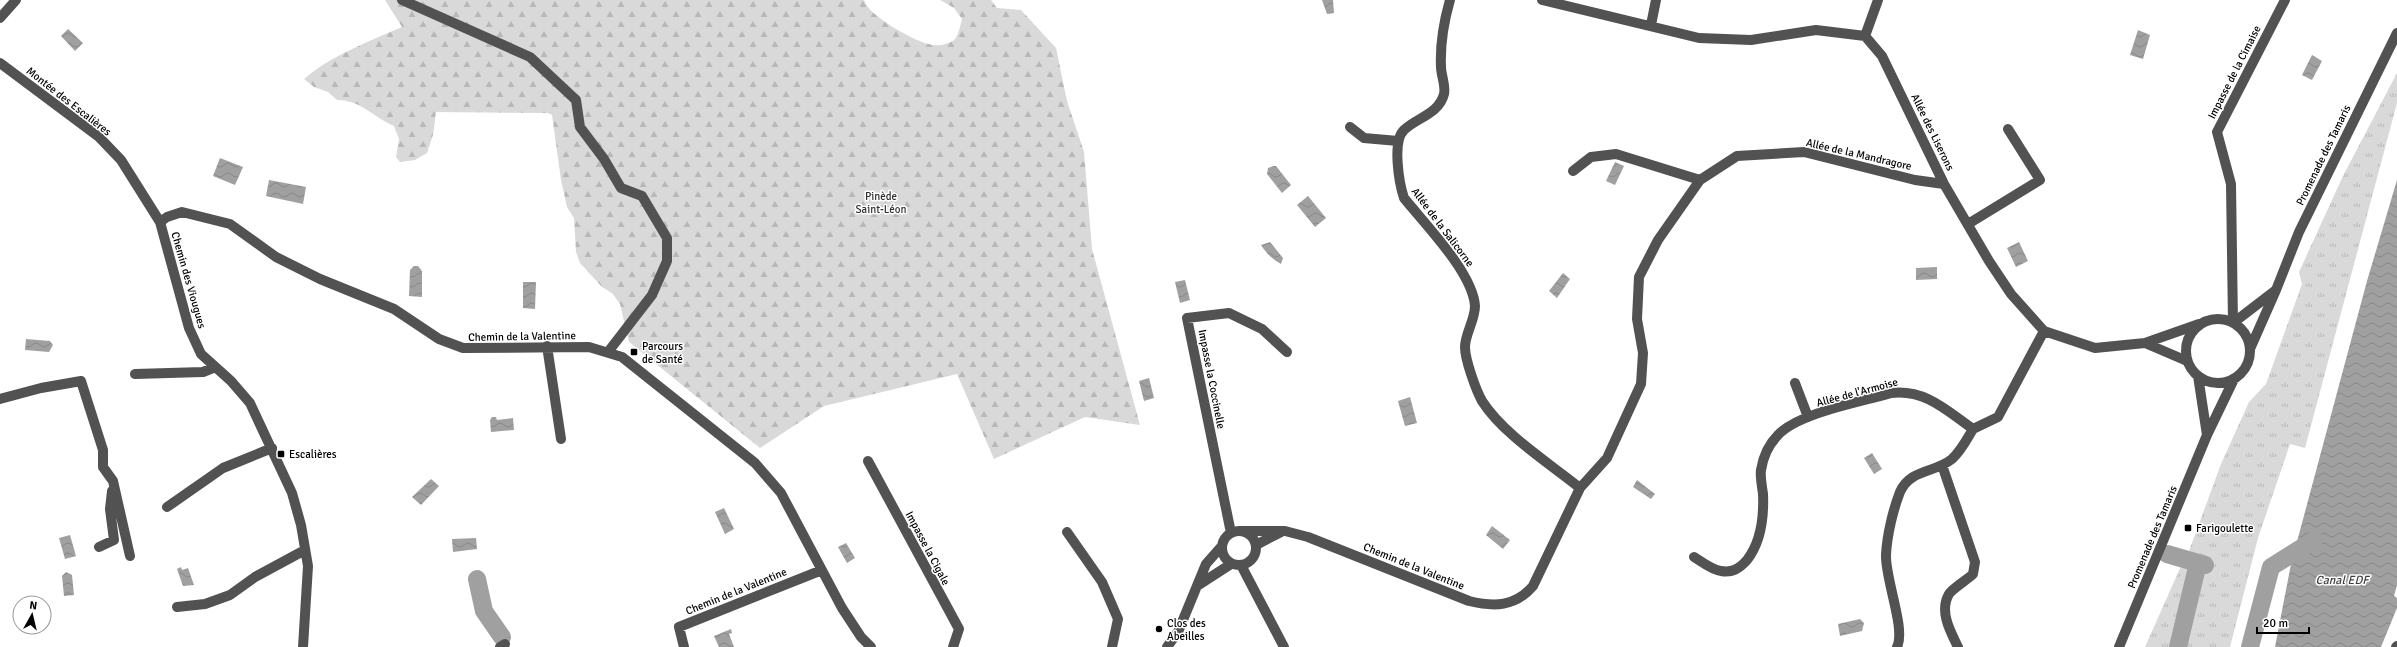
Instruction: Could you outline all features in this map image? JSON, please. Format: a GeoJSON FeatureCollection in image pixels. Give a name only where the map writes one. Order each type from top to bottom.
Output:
{"type":"FeatureCollection","features":[{"type":"Feature","properties":{"kind":"street"},"geometry":{"type":"LineString","coordinates":[[0,18],[16,0]]}},
{"type":"Feature","properties":{"kind":"street"},"geometry":{"type":"LineString","coordinates":[[402,0],[530,57],[548,72],[576,100],[580,127],[604,159],[621,188],[642,196],[665,233],[667,238],[667,261],[652,295],[608,352]]}},
{"type":"Feature","properties":{"kind":"street"},"geometry":{"type":"LineString","coordinates":[[1350,127],[1364,138],[1398,141],[1402,131],[1433,111],[1444,93],[1441,66],[1446,14],[1450,0]]}},
{"type":"Feature","properties":{"kind":"street"},"geometry":{"type":"LineString","coordinates":[[1542,0],[1651,25],[1699,38],[1751,40],[1816,30],[1865,36],[1878,0]]}},
{"type":"Feature","properties":{"kind":"street"},"geometry":{"type":"LineString","coordinates":[[1651,25],[1656,0]]}},
{"type":"Feature","properties":{"kind":"street","name":"Impasse de la Cimaise"},"geometry":{"type":"LineString","coordinates":[[2233,323],[2231,184],[2216,132],[2285,0]]}},
{"type":"Feature","properties":{"kind":"street","name":"Promenade des Tamaris"},"geometry":{"type":"LineString","coordinates":[[2250,349],[2299,232],[2397,32]]}},
{"type":"Feature","properties":{"kind":"street","name":"Allée des Liserons"},"geometry":{"type":"LineString","coordinates":[[1865,36],[1882,56],[1944,184],[1968,224],[2011,294],[2044,331],[2095,348],[2145,344]]}},
{"type":"Feature","properties":{"kind":"street","name":"Montée des Escalières"},"geometry":{"type":"LineString","coordinates":[[0,63],[99,137],[121,160],[160,222]]}},
{"type":"Feature","properties":{"kind":"street"},"geometry":{"type":"LineString","coordinates":[[1968,224],[2040,180],[2008,129]]}},
{"type":"Feature","properties":{"kind":"street","name":"Allée de la Salicorne"},"geometry":{"type":"LineString","coordinates":[[1398,141],[1400,185],[1404,198],[1462,270],[1475,305],[1472,327],[1464,346],[1472,375],[1482,401],[1501,423],[1580,488]]}},
{"type":"Feature","properties":{"kind":"street","name":"Allée de la Mandragore"},"geometry":{"type":"LineString","coordinates":[[1532,586],[1580,488],[1607,458],[1641,384],[1643,353],[1638,319],[1639,277],[1658,240],[1700,180],[1737,156],[1804,152],[1916,180],[1944,184]]}},
{"type":"Feature","properties":{"kind":"street"},"geometry":{"type":"LineString","coordinates":[[1573,171],[1592,158],[1616,154],[1700,180]]}},
{"type":"Feature","properties":{"kind":"street","name":"Chemin de la Valentine"},"geometry":{"type":"LineString","coordinates":[[160,222],[167,217],[182,212],[230,224],[276,257],[320,278],[394,309],[439,339],[463,348],[547,346],[589,347],[608,352],[635,365],[755,463],[781,493],[850,620],[861,637],[871,647]]}},
{"type":"Feature","properties":{"kind":"street","name":"Chemin des Viougues"},"geometry":{"type":"LineString","coordinates":[[160,222],[189,328],[201,354],[213,368],[231,382],[250,403],[292,493],[301,525],[308,566],[308,597],[303,647]]}},
{"type":"Feature","properties":{"kind":"street"},"geometry":{"type":"LineString","coordinates":[[2233,323],[2276,290]]}},
{"type":"Feature","properties":{"kind":"street","name":"Impasse la Coccinelle"},"geometry":{"type":"LineString","coordinates":[[1237,532],[1226,508],[1188,318],[1229,313],[1262,329],[1287,352]]}},
{"type":"Feature","properties":{"kind":"street"},"geometry":{"type":"LineString","coordinates":[[2145,344],[2212,320],[2233,323],[2247,338],[2250,349],[2246,366],[2234,378],[2216,383],[2198,376]]}},
{"type":"Feature","properties":{"kind":"street"},"geometry":{"type":"LineString","coordinates":[[2203,323],[2194,330],[2188,339],[2185,350],[2187,360],[2198,376],[2207,435]]}},
{"type":"Feature","properties":{"kind":"street"},"geometry":{"type":"LineString","coordinates":[[1897,647],[1900,635],[1888,579],[1886,555],[1891,526],[1900,493],[1906,482],[1913,476],[1942,465],[1952,458],[1973,429],[1998,417],[2044,331]]}},
{"type":"Feature","properties":{"kind":"street"},"geometry":{"type":"LineString","coordinates":[[2145,344],[2187,360]]}},
{"type":"Feature","properties":{"kind":"street"},"geometry":{"type":"LineString","coordinates":[[547,346],[561,439]]}},
{"type":"Feature","properties":{"kind":"street"},"geometry":{"type":"LineString","coordinates":[[135,374],[203,372],[213,368]]}},
{"type":"Feature","properties":{"kind":"street","name":"Promenade des Tamaris"},"geometry":{"type":"LineString","coordinates":[[2119,647],[2207,435],[2234,378]]}},
{"type":"Feature","properties":{"kind":"street"},"geometry":{"type":"LineString","coordinates":[[0,399],[41,388],[81,381],[103,450],[103,467],[113,481],[130,556]]}},
{"type":"Feature","properties":{"kind":"street","name":"Allée de l'Armoise"},"geometry":{"type":"LineString","coordinates":[[1796,383],[1808,417]]}},
{"type":"Feature","properties":{"kind":"street","name":"Allée de l'Armoise"},"geometry":{"type":"LineString","coordinates":[[1694,557],[1720,571],[1733,572],[1742,565],[1752,553],[1762,525],[1763,496],[1761,471],[1764,457],[1777,435],[1786,427],[1808,417],[1891,393],[1904,391],[1926,397],[1973,429]]}},
{"type":"Feature","properties":{"kind":"street"},"geometry":{"type":"LineString","coordinates":[[167,507],[223,468],[272,448]]}},
{"type":"Feature","properties":{"kind":"street","name":"Impasse la Cigale"},"geometry":{"type":"LineString","coordinates":[[868,461],[959,630],[953,647]]}},
{"type":"Feature","properties":{"kind":"street"},"geometry":{"type":"LineString","coordinates":[[1942,465],[1975,562],[1973,574],[1949,592],[1945,606],[1948,627],[1958,647]]}},
{"type":"Feature","properties":{"kind":"street"},"geometry":{"type":"LineString","coordinates":[[99,547],[114,540],[110,509],[113,481]]}},
{"type":"Feature","properties":{"kind":"street"},"geometry":{"type":"LineString","coordinates":[[1197,586],[1236,564],[1250,561],[1256,546],[1285,531]]}},
{"type":"Feature","properties":{"kind":"street","name":"Chemin de la Valentine"},"geometry":{"type":"LineString","coordinates":[[1237,532],[1285,531],[1323,542],[1462,599],[1485,605],[1509,603],[1525,595],[1532,586]]}},
{"type":"Feature","properties":{"kind":"street"},"geometry":{"type":"LineString","coordinates":[[1067,532],[1102,582],[1118,619],[1112,647]]}},
{"type":"Feature","properties":{"kind":"street"},"geometry":{"type":"LineString","coordinates":[[1251,585],[1256,546],[1250,535],[1237,532],[1222,541],[1222,554],[1236,564],[1251,585],[1284,647]]}},
{"type":"Feature","properties":{"kind":"street"},"geometry":{"type":"LineString","coordinates":[[1167,647],[1178,632],[1206,564],[1221,547]]}},
{"type":"Feature","properties":{"kind":"street"},"geometry":{"type":"LineString","coordinates":[[177,607],[205,604],[230,595],[255,577],[305,550]]}},
{"type":"Feature","properties":{"kind":"street","name":"Chemin de la Valentine"},"geometry":{"type":"LineString","coordinates":[[684,647],[678,627],[822,570]]}},
{"type":"Feature","properties":{"kind":"green space","name":"Pinède Saint-Léon"},"geometry":{"type":"Polygon","coordinates":[[[385,0],[864,0],[874,14],[894,28],[916,39],[935,45],[947,44],[954,40],[958,33],[962,19],[954,8],[940,0],[991,0],[997,8],[1021,10],[1056,48],[1067,101],[1084,152],[1092,249],[1140,425],[1085,417],[994,459],[957,374],[824,406],[760,448],[629,342],[620,304],[612,293],[602,287],[580,263],[576,252],[574,218],[567,207],[561,180],[552,115],[548,113],[436,112],[433,135],[427,153],[415,160],[400,162],[396,157],[399,139],[394,126],[360,106],[337,100],[328,92],[314,87],[304,79],[315,70],[338,56],[402,27],[385,0]]]}},
{"type":"Feature","properties":{"kind":"green space"},"geometry":{"type":"Polygon","coordinates":[[[2397,73],[2397,103],[2305,448],[2290,444],[2258,538],[2230,647],[2145,647],[2181,566],[2207,572],[2213,560],[2189,551],[2221,464],[2249,402],[2266,384],[2302,284],[2299,272],[2343,176],[2397,73]]]}},
{"type":"Feature","properties":{"kind":"water"},"geometry":{"type":"Polygon","coordinates":[[[1322,0],[1333,0],[1334,13],[1327,14],[1322,0]]]}},
{"type":"Feature","properties":{"kind":"water"},"geometry":{"type":"Polygon","coordinates":[[[68,29],[83,43],[75,51],[61,36],[68,29]]]}},
{"type":"Feature","properties":{"kind":"water"},"geometry":{"type":"Polygon","coordinates":[[[2138,30],[2150,35],[2143,59],[2130,55],[2138,30]]]}},
{"type":"Feature","properties":{"kind":"water"},"geometry":{"type":"Polygon","coordinates":[[[2312,55],[2322,61],[2312,80],[2302,75],[2312,55]]]}},
{"type":"Feature","properties":{"kind":"water"},"geometry":{"type":"Polygon","coordinates":[[[220,158],[243,167],[235,185],[213,176],[220,158]]]}},
{"type":"Feature","properties":{"kind":"water"},"geometry":{"type":"Polygon","coordinates":[[[1615,162],[1624,166],[1615,185],[1606,181],[1615,162]]]}},
{"type":"Feature","properties":{"kind":"water"},"geometry":{"type":"Polygon","coordinates":[[[1276,166],[1291,185],[1282,193],[1267,174],[1268,168],[1276,166]]]}},
{"type":"Feature","properties":{"kind":"water"},"geometry":{"type":"Polygon","coordinates":[[[269,180],[306,187],[303,204],[266,196],[269,180]]]}},
{"type":"Feature","properties":{"kind":"water","name":"Canal EDF"},"geometry":{"type":"Polygon","coordinates":[[[2397,180],[2397,585],[2394,596],[2397,598],[2397,608],[2381,647],[2275,647],[2291,564],[2367,281],[2397,180]]]}},
{"type":"Feature","properties":{"kind":"water"},"geometry":{"type":"Polygon","coordinates":[[[1308,196],[1326,218],[1315,227],[1297,205],[1308,196]]]}},
{"type":"Feature","properties":{"kind":"water"},"geometry":{"type":"Polygon","coordinates":[[[1270,242],[1283,258],[1281,264],[1270,256],[1261,245],[1270,242]]]}},
{"type":"Feature","properties":{"kind":"water"},"geometry":{"type":"Polygon","coordinates":[[[2019,242],[2028,261],[2016,267],[2007,248],[2019,242]]]}},
{"type":"Feature","properties":{"kind":"water"},"geometry":{"type":"Polygon","coordinates":[[[414,266],[418,266],[422,271],[422,297],[409,296],[410,270],[414,266]]]}},
{"type":"Feature","properties":{"kind":"water"},"geometry":{"type":"Polygon","coordinates":[[[1937,267],[1937,279],[1916,280],[1916,268],[1937,267]]]}},
{"type":"Feature","properties":{"kind":"water"},"geometry":{"type":"Polygon","coordinates":[[[1563,273],[1570,279],[1557,298],[1549,291],[1563,273]]]}},
{"type":"Feature","properties":{"kind":"water"},"geometry":{"type":"Polygon","coordinates":[[[1185,280],[1190,300],[1180,303],[1175,282],[1185,280]]]}},
{"type":"Feature","properties":{"kind":"water"},"geometry":{"type":"Polygon","coordinates":[[[523,282],[536,282],[535,309],[523,308],[523,282]]]}},
{"type":"Feature","properties":{"kind":"water"},"geometry":{"type":"Polygon","coordinates":[[[26,339],[50,341],[53,345],[49,352],[25,350],[26,339]]]}},
{"type":"Feature","properties":{"kind":"water"},"geometry":{"type":"Polygon","coordinates":[[[1149,378],[1154,398],[1144,401],[1139,381],[1149,378]]]}},
{"type":"Feature","properties":{"kind":"water"},"geometry":{"type":"Polygon","coordinates":[[[1410,397],[1417,423],[1405,426],[1398,401],[1410,397]]]}},
{"type":"Feature","properties":{"kind":"water"},"geometry":{"type":"Polygon","coordinates":[[[492,417],[496,417],[497,420],[513,418],[514,430],[491,432],[490,420],[492,417]]]}},
{"type":"Feature","properties":{"kind":"water"},"geometry":{"type":"Polygon","coordinates":[[[1872,453],[1882,469],[1874,474],[1864,458],[1872,453]]]}},
{"type":"Feature","properties":{"kind":"water"},"geometry":{"type":"Polygon","coordinates":[[[431,479],[439,486],[421,505],[412,497],[431,479]]]}},
{"type":"Feature","properties":{"kind":"water"},"geometry":{"type":"Polygon","coordinates":[[[1637,480],[1655,494],[1651,499],[1633,487],[1637,480]]]}},
{"type":"Feature","properties":{"kind":"water"},"geometry":{"type":"Polygon","coordinates":[[[724,508],[734,529],[725,534],[715,512],[724,508]]]}},
{"type":"Feature","properties":{"kind":"water"},"geometry":{"type":"Polygon","coordinates":[[[1492,526],[1510,540],[1503,549],[1486,535],[1492,526]]]}},
{"type":"Feature","properties":{"kind":"water"},"geometry":{"type":"Polygon","coordinates":[[[70,535],[76,556],[65,559],[59,538],[70,535]]]}},
{"type":"Feature","properties":{"kind":"water"},"geometry":{"type":"Polygon","coordinates":[[[476,538],[477,549],[453,552],[452,539],[476,538]]]}},
{"type":"Feature","properties":{"kind":"water"},"geometry":{"type":"Polygon","coordinates":[[[846,543],[855,558],[847,563],[838,547],[846,543]]]}},
{"type":"Feature","properties":{"kind":"water"},"geometry":{"type":"Polygon","coordinates":[[[181,567],[182,570],[188,568],[194,585],[183,586],[177,569],[181,567]]]}},
{"type":"Feature","properties":{"kind":"water"},"geometry":{"type":"Polygon","coordinates":[[[66,572],[72,575],[74,595],[64,596],[62,576],[66,572]]]}},
{"type":"Feature","properties":{"kind":"water"},"geometry":{"type":"Polygon","coordinates":[[[1860,619],[1864,623],[1862,631],[1840,636],[1838,624],[1860,619]]]}},
{"type":"Feature","properties":{"kind":"water"},"geometry":{"type":"Polygon","coordinates":[[[731,629],[732,633],[729,634],[734,647],[719,647],[714,636],[731,629]]]}},
{"type":"Feature","properties":{"kind":"waterway","name":"Canal EDF"},"geometry":{"type":"LineString","coordinates":[[2250,647],[2271,567],[2314,540]]}},
{"type":"Feature","properties":{"kind":"waterway"},"geometry":{"type":"LineString","coordinates":[[2167,554],[2205,565]]}},
{"type":"Feature","properties":{"kind":"waterway"},"geometry":{"type":"LineString","coordinates":[[2178,647],[2198,563]]}},
{"type":"Feature","properties":{"kind":"waterway"},"geometry":{"type":"LineString","coordinates":[[477,579],[484,611],[502,637]]}},
{"type":"Feature","properties":{"kind":"place","name":"Parcours de Santé"},"geometry":{"type":"Point","coordinates":[634,352]}},
{"type":"Feature","properties":{"kind":"place","name":"Escalières"},"geometry":{"type":"Point","coordinates":[281,454]}},
{"type":"Feature","properties":{"kind":"place","name":"Farigoulette"},"geometry":{"type":"Point","coordinates":[2188,528]}},
{"type":"Feature","properties":{"kind":"place","name":"Clos des Abeilles"},"geometry":{"type":"Point","coordinates":[1159,629]}}]}
